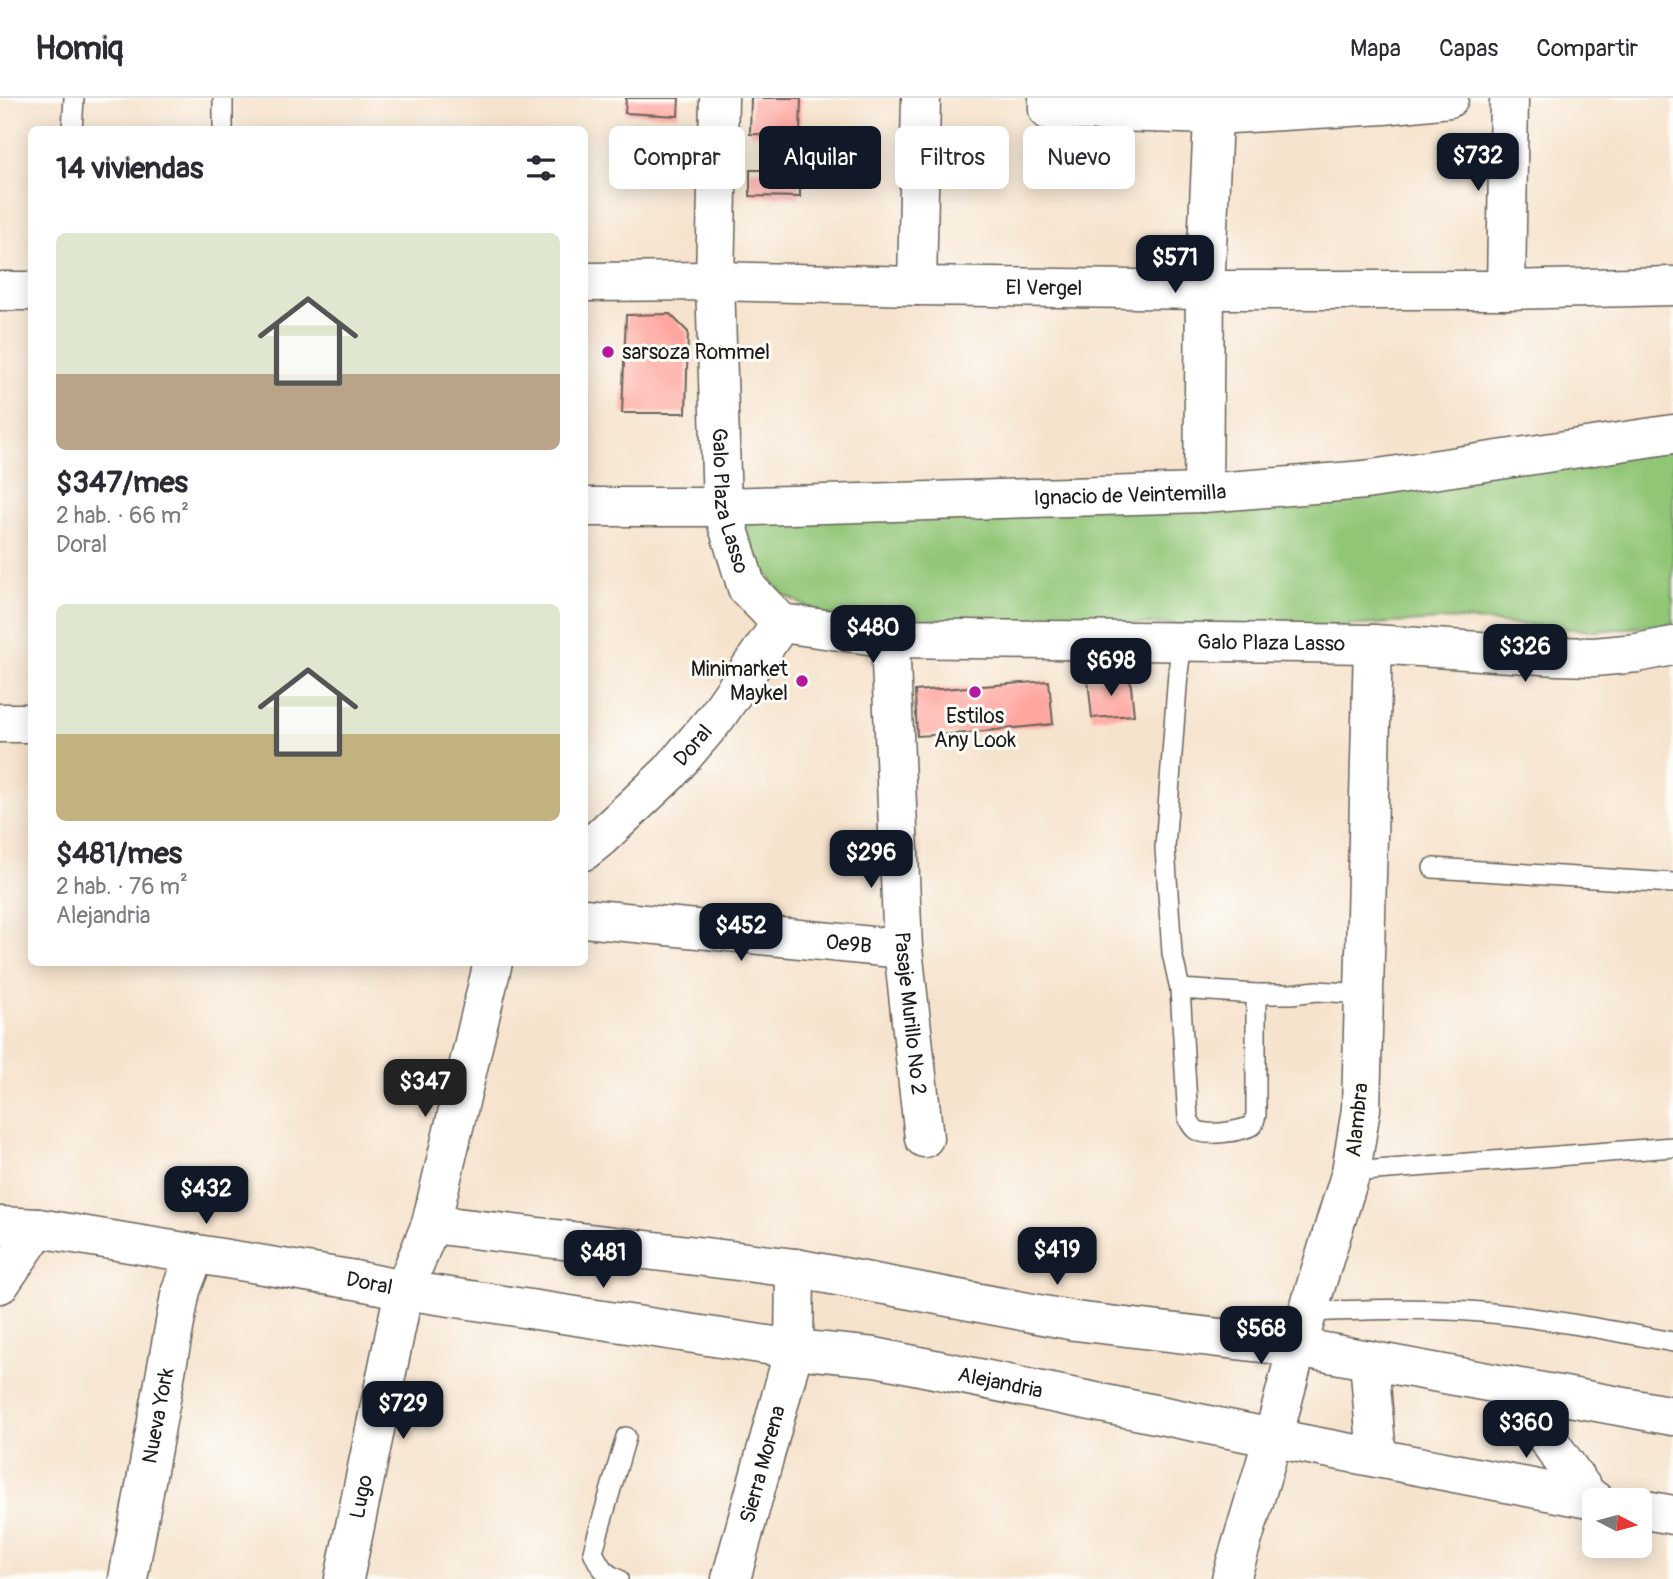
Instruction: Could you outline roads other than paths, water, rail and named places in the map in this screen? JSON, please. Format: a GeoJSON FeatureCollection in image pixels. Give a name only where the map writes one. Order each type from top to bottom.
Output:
{"type":"FeatureCollection","features":[{"type":"Feature","properties":{"kind":"street","name":"Galo Plaza Lasso"},"geometry":{"type":"LineString","coordinates":[[719,98],[715,281],[722,507],[747,588],[781,623],[890,638],[1373,644],[1594,657],[1673,646]]}},
{"type":"Feature","properties":{"kind":"street"},"geometry":{"type":"LineString","coordinates":[[917,286],[921,98]]}},
{"type":"Feature","properties":{"kind":"street"},"geometry":{"type":"LineString","coordinates":[[1048,104],[1214,107],[1449,98]]}},
{"type":"Feature","properties":{"kind":"street"},"geometry":{"type":"LineString","coordinates":[[1506,290],[1509,98]]}},
{"type":"Feature","properties":{"kind":"street"},"geometry":{"type":"LineString","coordinates":[[1203,493],[1205,290],[1214,107]]}},
{"type":"Feature","properties":{"kind":"street","name":"El Vergel"},"geometry":{"type":"LineString","coordinates":[[588,282],[715,281],[1205,290],[1506,290],[1673,286]]}},
{"type":"Feature","properties":{"kind":"street"},"geometry":{"type":"LineString","coordinates":[[0,291],[28,291]]}},
{"type":"Feature","properties":{"kind":"street","name":"Ignacio de Veintemilla"},"geometry":{"type":"LineString","coordinates":[[588,508],[722,507],[1203,493],[1365,480],[1673,434]]}},
{"type":"Feature","properties":{"kind":"street","name":"Doral"},"geometry":{"type":"LineString","coordinates":[[589,843],[669,772],[715,719],[781,623]]}},
{"type":"Feature","properties":{"kind":"street","name":"Pasaje Murillo No 2"},"geometry":{"type":"LineString","coordinates":[[890,638],[903,949],[924,1138]]}},
{"type":"Feature","properties":{"kind":"street","name":"Alambra"},"geometry":{"type":"LineString","coordinates":[[1231,1579],[1351,1172],[1361,1109],[1373,644]]}},
{"type":"Feature","properties":{"kind":"street"},"geometry":{"type":"LineString","coordinates":[[0,723],[28,723]]}},
{"type":"Feature","properties":{"kind":"street","name":"Oe9B"},"geometry":{"type":"LineString","coordinates":[[588,918],[903,949]]}},
{"type":"Feature","properties":{"kind":"street","name":"Doral"},"geometry":{"type":"LineString","coordinates":[[0,1226],[38,1228],[404,1290],[431,1224],[492,966]]}},
{"type":"Feature","properties":{"kind":"street"},"geometry":{"type":"LineString","coordinates":[[431,1224],[796,1268],[1075,1321],[1303,1329],[1369,1360],[1673,1416]]}},
{"type":"Feature","properties":{"kind":"street"},"geometry":{"type":"LineString","coordinates":[[0,1284],[38,1228]]}},
{"type":"Feature","properties":{"kind":"street","name":"Nueva York"},"geometry":{"type":"LineString","coordinates":[[128,1579],[181,1290],[195,1254]]}},
{"type":"Feature","properties":{"kind":"street","name":"Sierra Morena"},"geometry":{"type":"LineString","coordinates":[[731,1579],[794,1349],[796,1268]]}},
{"type":"Feature","properties":{"kind":"street","name":"Alejandria"},"geometry":{"type":"LineString","coordinates":[[404,1290],[794,1349],[875,1357],[1582,1498]]}},
{"type":"Feature","properties":{"kind":"street","name":"Lugo"},"geometry":{"type":"LineString","coordinates":[[344,1579],[404,1290]]}},
{"type":"Feature","properties":{"kind":"street"},"geometry":{"type":"LineString","coordinates":[[1369,1360],[1377,1458]]}},
{"type":"Feature","properties":{"kind":"street"},"geometry":{"type":"LineString","coordinates":[[1510,1386],[1583,1488]]}},
{"type":"Feature","properties":{"kind":"street"},"geometry":{"type":"LineString","coordinates":[[1652,1511],[1673,1515]]}},
{"type":"Feature","properties":{"kind":"lane"},"geometry":{"type":"LineString","coordinates":[[72,126],[74,98]]}},
{"type":"Feature","properties":{"kind":"lane"},"geometry":{"type":"LineString","coordinates":[[223,98],[223,126]]}},
{"type":"Feature","properties":{"kind":"lane"},"geometry":{"type":"LineString","coordinates":[[1182,642],[1165,848],[1172,953],[1180,989],[1188,1119],[1194,1129],[1204,1134],[1245,1129],[1253,1125],[1256,1115],[1256,994]]}},
{"type":"Feature","properties":{"kind":"lane"},"geometry":{"type":"LineString","coordinates":[[1433,868],[1673,883]]}},
{"type":"Feature","properties":{"kind":"lane"},"geometry":{"type":"LineString","coordinates":[[1180,989],[1256,994],[1317,991],[1364,994]]}},
{"type":"Feature","properties":{"kind":"lane"},"geometry":{"type":"LineString","coordinates":[[1351,1172],[1673,1147]]}},
{"type":"Feature","properties":{"kind":"lane"},"geometry":{"type":"LineString","coordinates":[[1303,1329],[1397,1310],[1480,1312],[1593,1327],[1673,1342]]}},
{"type":"Feature","properties":{"kind":"lane"},"geometry":{"type":"LineString","coordinates":[[618,1579],[611,1577],[598,1565],[593,1551],[626,1437]]}},
{"type":"Feature","properties":{"kind":"place","name":"sarsoza Rommel"},"geometry":{"type":"Point","coordinates":[608,352]}},
{"type":"Feature","properties":{"kind":"place","name":"Minimarket Maykel"},"geometry":{"type":"Point","coordinates":[802,681]}},
{"type":"Feature","properties":{"kind":"place","name":"Estilos Any Look"},"geometry":{"type":"Point","coordinates":[975,692]}}]}
